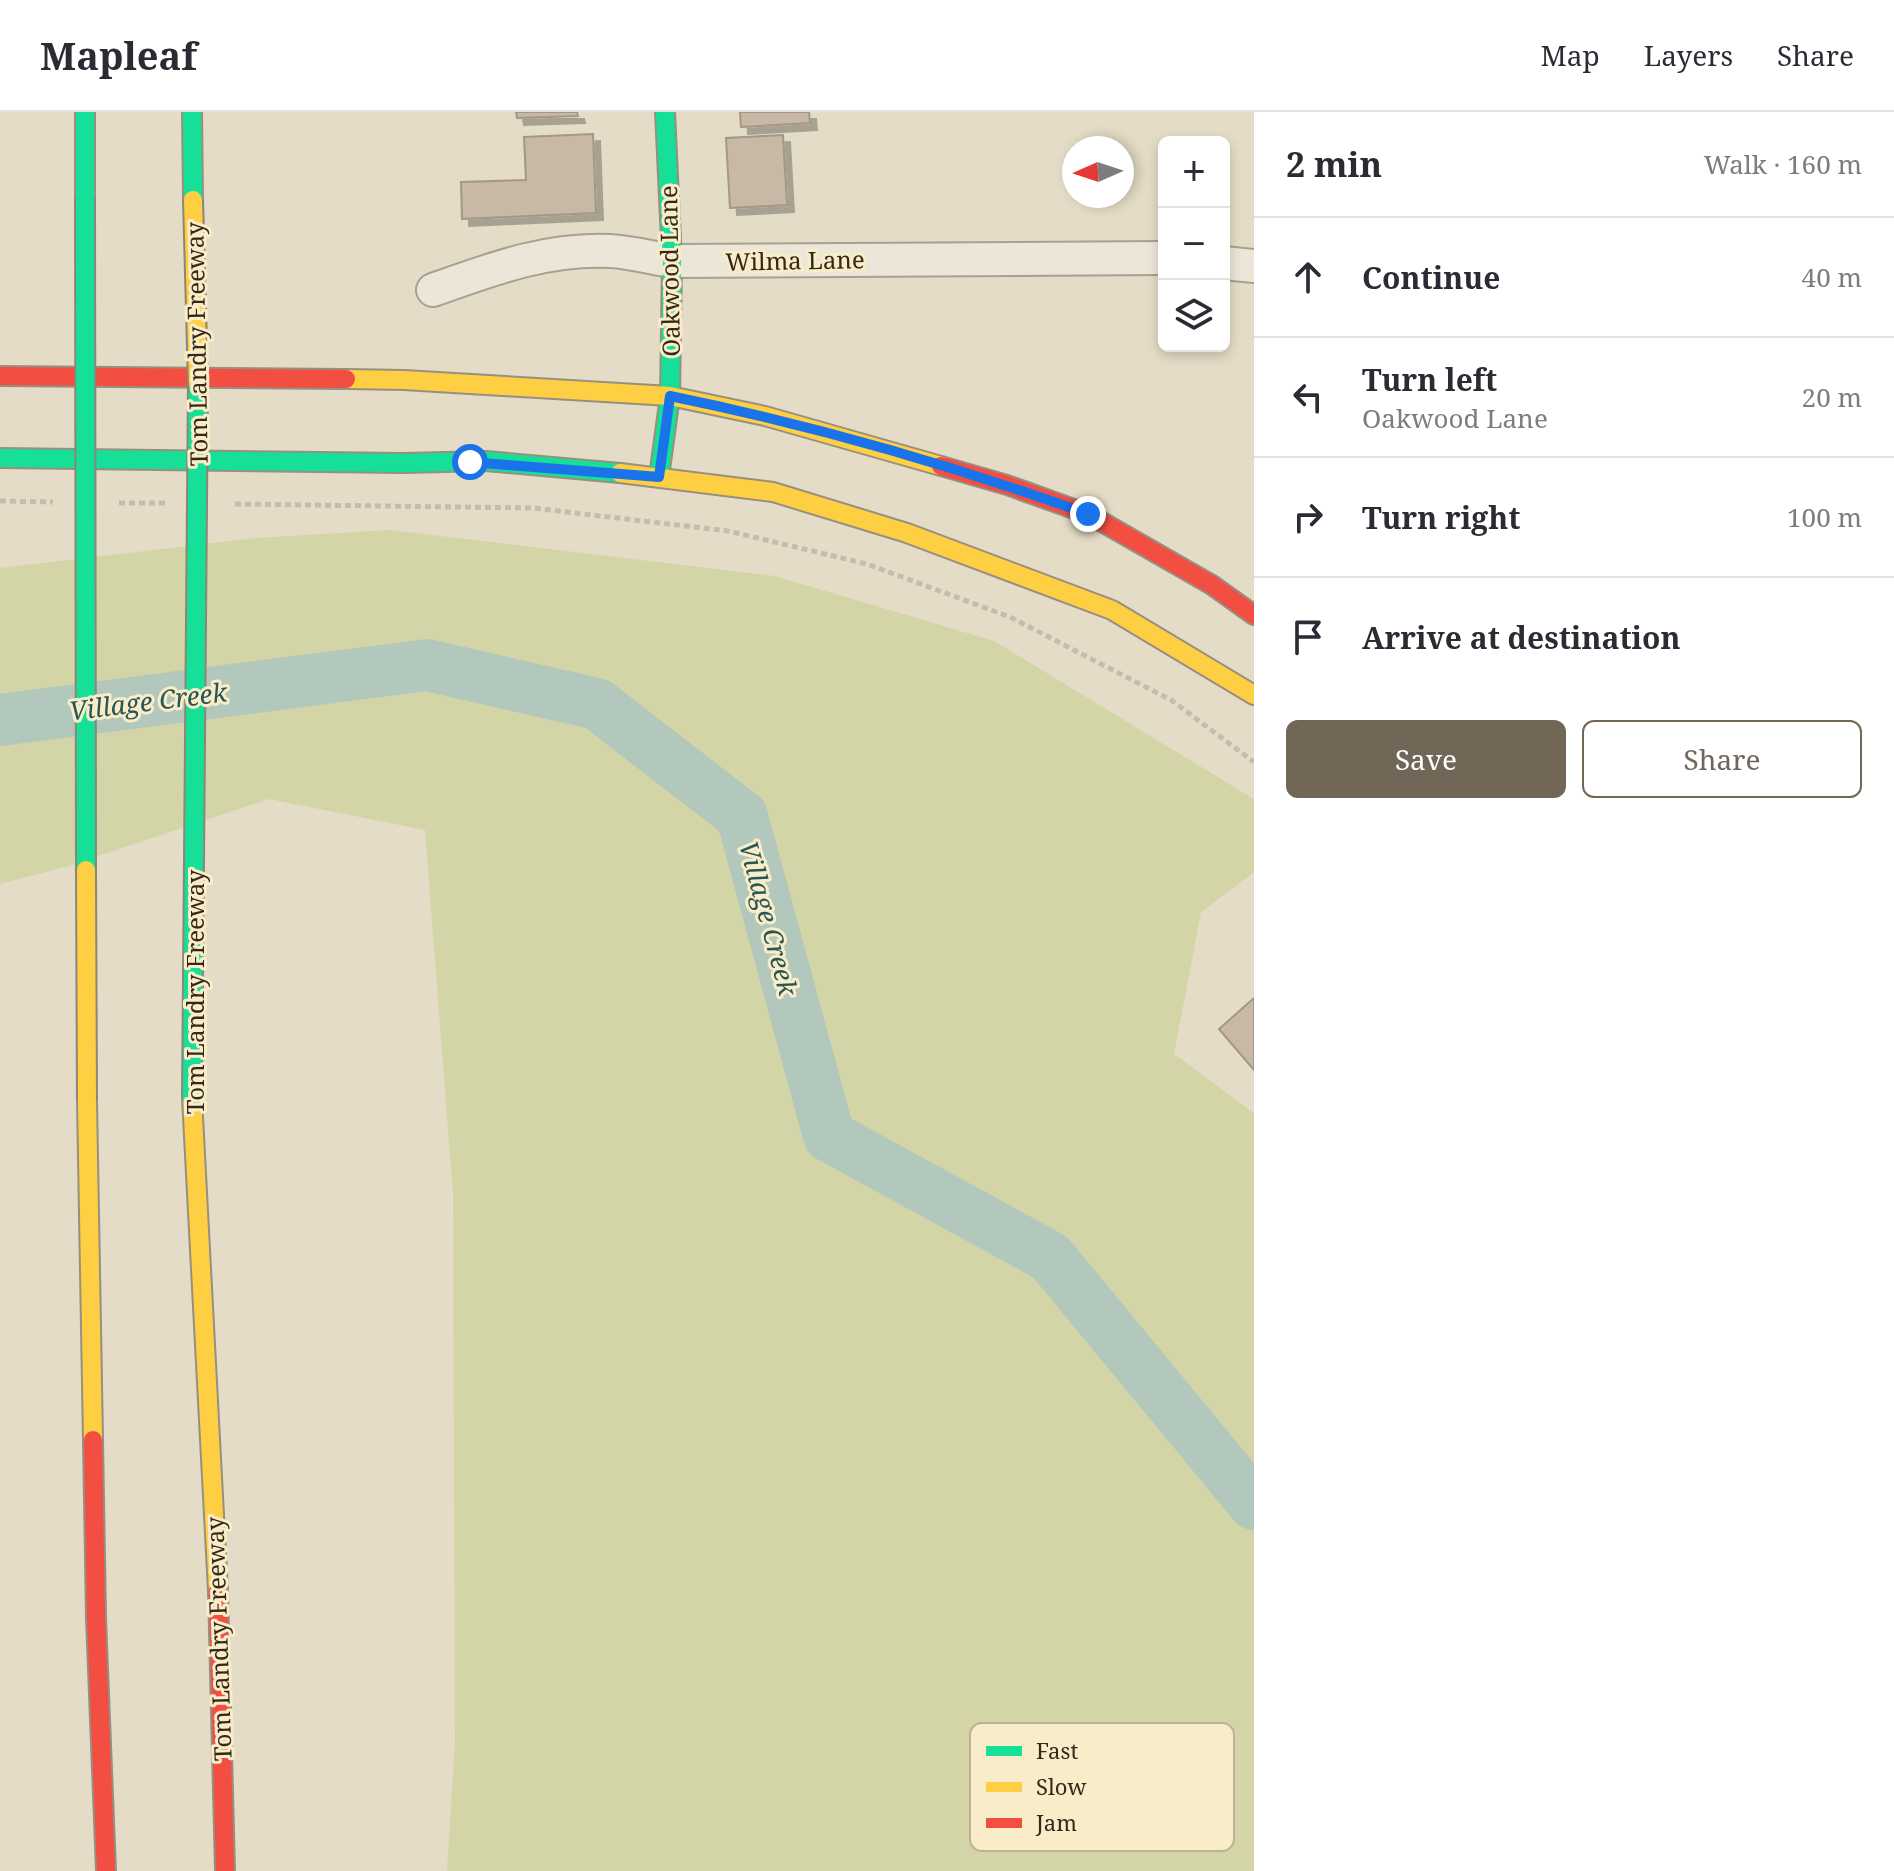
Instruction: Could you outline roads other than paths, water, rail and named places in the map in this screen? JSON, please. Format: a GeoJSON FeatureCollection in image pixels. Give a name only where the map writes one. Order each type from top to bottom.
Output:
{"type":"FeatureCollection","features":[{"type":"Feature","properties":{"kind":"main road"},"geometry":{"type":"LineString","coordinates":[[85,112],[87,1101],[96,1618],[106,1871]]}},
{"type":"Feature","properties":{"kind":"main road","name":"Tom Landry Freeway"},"geometry":{"type":"LineString","coordinates":[[192,112],[199,435],[192,1098],[217,1570],[225,1871]]}},
{"type":"Feature","properties":{"kind":"main road","name":"Oakwood Lane"},"geometry":{"type":"LineString","coordinates":[[659,477],[670,396],[672,261],[665,112]]}},
{"type":"Feature","properties":{"kind":"main road"},"geometry":{"type":"LineString","coordinates":[[0,376],[404,380],[670,396],[765,416],[1007,485],[1088,514],[1212,585],[1254,615]]}},
{"type":"Feature","properties":{"kind":"main road"},"geometry":{"type":"LineString","coordinates":[[0,458],[404,463],[486,461],[659,477],[773,492],[907,533],[1112,610],[1254,695]]}},
{"type":"Feature","properties":{"kind":"street","name":"Wilma Lane"},"geometry":{"type":"LineString","coordinates":[[433,290],[520,260],[564,252],[613,251],[672,261],[1158,258]]}},
{"type":"Feature","properties":{"kind":"street"},"geometry":{"type":"LineString","coordinates":[[1230,264],[1254,266]]}},
{"type":"Feature","properties":{"kind":"waterway","name":"Village Creek"},"geometry":{"type":"LineString","coordinates":[[0,720],[427,665],[597,704],[742,816],[829,1136],[1050,1257],[1254,1504]]}}]}
